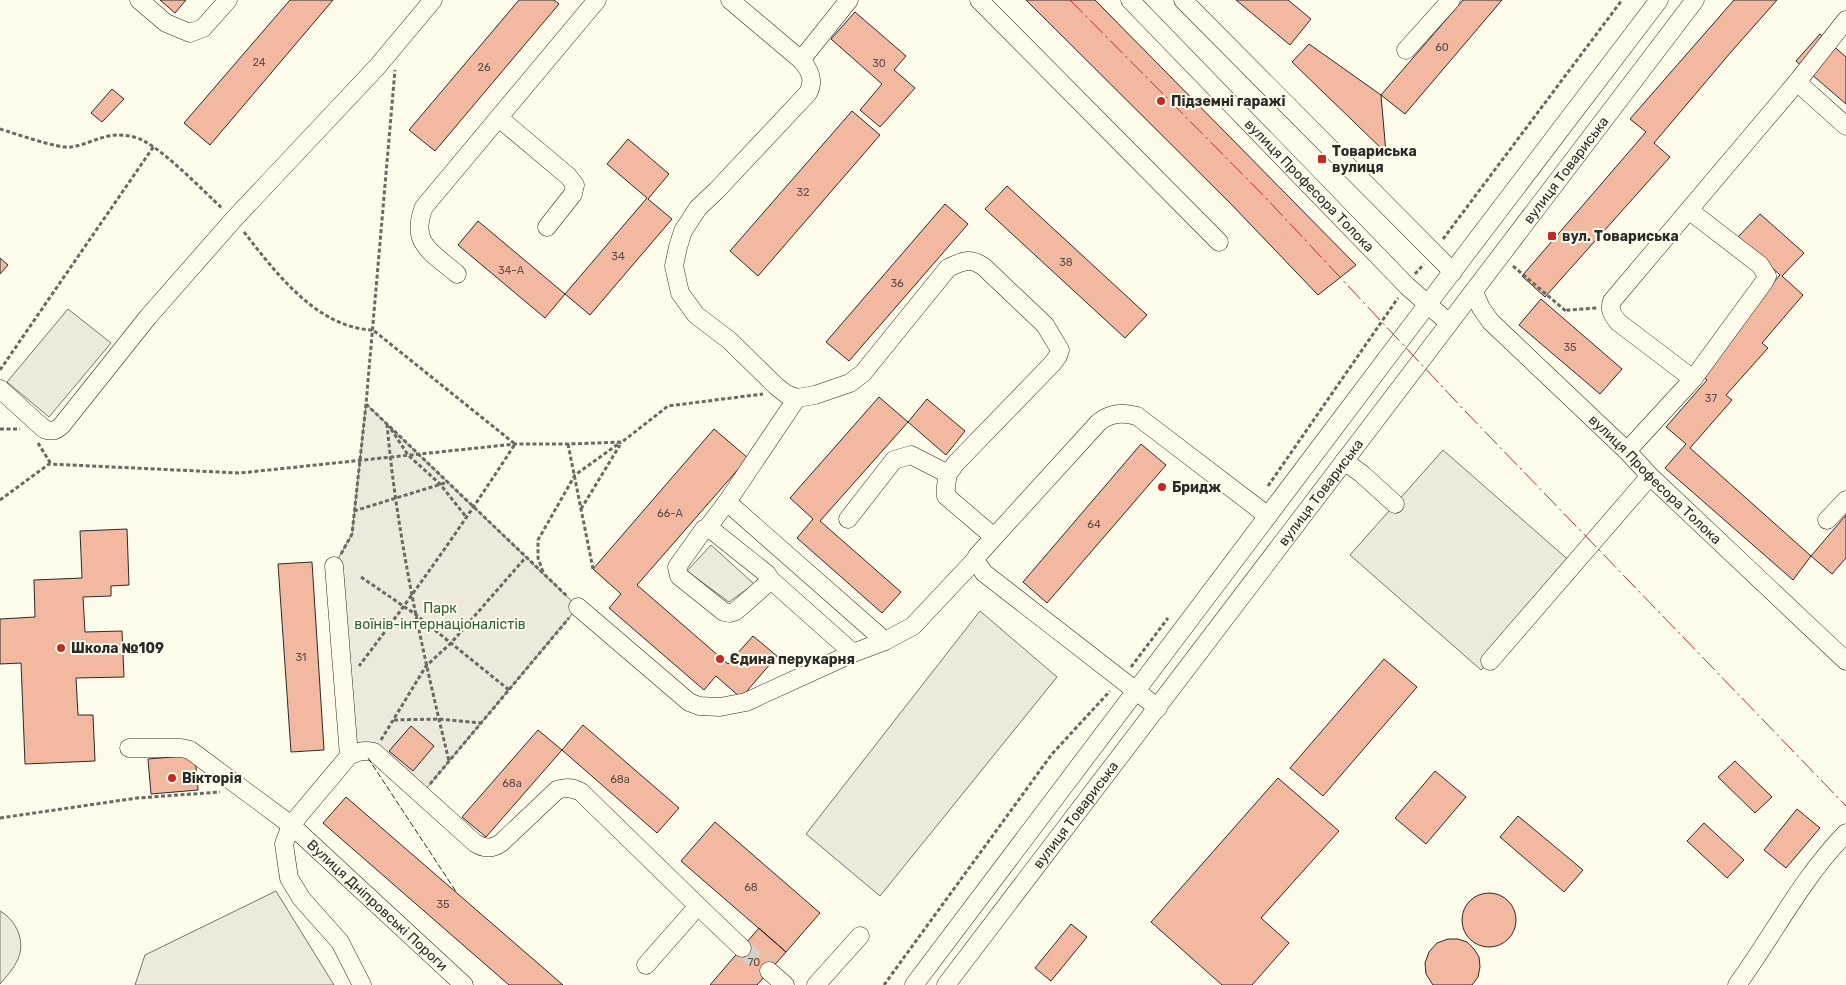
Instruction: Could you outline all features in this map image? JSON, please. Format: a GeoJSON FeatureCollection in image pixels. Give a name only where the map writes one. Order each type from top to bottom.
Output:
{"type":"FeatureCollection","features":[{"type":"Feature","properties":{"kind":"street"},"geometry":{"type":"LineString","coordinates":[[139,0],[166,23],[190,33],[203,28],[228,0]]}},
{"type":"Feature","properties":{"kind":"street"},"geometry":{"type":"LineString","coordinates":[[0,389],[44,429],[51,432],[62,425],[148,317],[234,219],[377,67],[434,0]]}},
{"type":"Feature","properties":{"kind":"street"},"geometry":{"type":"LineString","coordinates":[[457,274],[421,242],[418,224],[424,207],[597,0]]}},
{"type":"Feature","properties":{"kind":"street"},"geometry":{"type":"LineString","coordinates":[[730,0],[801,60],[809,69],[812,83],[808,93],[698,208],[683,231],[674,266],[680,293],[696,315],[729,340],[790,395],[815,395],[850,383],[863,373],[948,268],[969,260],[977,262],[1045,325],[1060,350],[1052,364],[969,448],[948,474],[946,496],[994,537]]}},
{"type":"Feature","properties":{"kind":"street"},"geometry":{"type":"LineString","coordinates":[[801,60],[849,0]]}},
{"type":"Feature","properties":{"kind":"street"},"geometry":{"type":"LineString","coordinates":[[979,0],[1219,242]]}},
{"type":"Feature","properties":{"kind":"street","name":"вулиця Професора Толока"},"geometry":{"type":"LineString","coordinates":[[1130,0],[1400,279],[1449,323]]}},
{"type":"Feature","properties":{"kind":"street"},"geometry":{"type":"LineString","coordinates":[[1183,0],[1453,272]]}},
{"type":"Feature","properties":{"kind":"street"},"geometry":{"type":"LineString","coordinates":[[1406,50],[1451,0]]}},
{"type":"Feature","properties":{"kind":"street","name":"вулиця Товариська"},"geometry":{"type":"LineString","coordinates":[[914,985],[1659,0]]}},
{"type":"Feature","properties":{"kind":"street","name":"вулиця Товариська"},"geometry":{"type":"LineString","coordinates":[[946,985],[1695,0]]}},
{"type":"Feature","properties":{"kind":"street"},"geometry":{"type":"LineString","coordinates":[[1693,379],[1618,322],[1611,314],[1612,301],[1690,211],[1846,20]]}},
{"type":"Feature","properties":{"kind":"street"},"geometry":{"type":"LineString","coordinates":[[1797,82],[1846,126]]}},
{"type":"Feature","properties":{"kind":"street"},"geometry":{"type":"LineString","coordinates":[[499,118],[562,170],[575,186],[573,194],[547,227]]}},
{"type":"Feature","properties":{"kind":"street"},"geometry":{"type":"LineString","coordinates":[[1627,451],[1693,379],[1767,276],[1760,265],[1690,211]]}},
{"type":"Feature","properties":{"kind":"street","name":"вулиця Професора Толока"},"geometry":{"type":"LineString","coordinates":[[1474,292],[1481,308],[1491,322],[1627,451],[1650,476],[1846,661]]}},
{"type":"Feature","properties":{"kind":"street"},"geometry":{"type":"LineString","coordinates":[[771,580],[742,607],[730,613],[724,612],[679,576],[677,567],[704,529],[708,527],[728,502],[790,395]]}},
{"type":"Feature","properties":{"kind":"street"},"geometry":{"type":"LineString","coordinates":[[578,607],[689,702],[699,706],[720,707],[746,702],[853,653],[885,641],[913,626],[1099,422],[1107,416],[1116,414],[1125,413],[1137,416],[1268,516]]}},
{"type":"Feature","properties":{"kind":"street"},"geometry":{"type":"LineString","coordinates":[[848,519],[894,460],[911,456],[948,474]]}},
{"type":"Feature","properties":{"kind":"street"},"geometry":{"type":"LineString","coordinates":[[1344,460],[1395,504]]}},
{"type":"Feature","properties":{"kind":"street"},"geometry":{"type":"LineString","coordinates":[[1490,661],[1650,476]]}},
{"type":"Feature","properties":{"kind":"street"},"geometry":{"type":"LineString","coordinates":[[1827,520],[1846,500]]}},
{"type":"Feature","properties":{"kind":"street"},"geometry":{"type":"LineString","coordinates":[[728,502],[885,641]]}},
{"type":"Feature","properties":{"kind":"street"},"geometry":{"type":"LineString","coordinates":[[708,527],[767,574],[771,580],[853,653]]}},
{"type":"Feature","properties":{"kind":"street"},"geometry":{"type":"LineString","coordinates":[[1250,541],[1272,557]]}},
{"type":"Feature","properties":{"kind":"street"},"geometry":{"type":"LineString","coordinates":[[975,560],[984,574],[1158,708]]}},
{"type":"Feature","properties":{"kind":"street"},"geometry":{"type":"LineString","coordinates":[[334,566],[349,756]]}},
{"type":"Feature","properties":{"kind":"street"},"geometry":{"type":"LineString","coordinates":[[130,748],[181,748],[190,750],[291,825]]}},
{"type":"Feature","properties":{"kind":"street"},"geometry":{"type":"LineString","coordinates":[[362,985],[340,942],[301,898],[289,878],[284,844],[291,825],[349,756],[358,751],[365,750],[374,752],[475,843],[483,848],[489,848],[501,842],[557,790],[576,789],[742,948]]}},
{"type":"Feature","properties":{"kind":"street","name":"Вулиця Дніпровські Пороги"},"geometry":{"type":"LineString","coordinates":[[291,825],[464,985]]}},
{"type":"Feature","properties":{"kind":"street"},"geometry":{"type":"LineString","coordinates":[[1737,985],[1758,956],[1813,870],[1846,833]]}},
{"type":"Feature","properties":{"kind":"street"},"geometry":{"type":"LineString","coordinates":[[646,965],[698,906]]}},
{"type":"Feature","properties":{"kind":"street"},"geometry":{"type":"LineString","coordinates":[[816,985],[860,936]]}},
{"type":"Feature","properties":{"kind":"street"},"geometry":{"type":"LineString","coordinates":[[769,972],[785,985]]}},
{"type":"Feature","properties":{"kind":"path"},"geometry":{"type":"LineString","coordinates":[[334,566],[352,534],[373,330],[398,43]]}},
{"type":"Feature","properties":{"kind":"path"},"geometry":{"type":"LineString","coordinates":[[0,129],[30,139],[69,148],[114,134],[136,137],[156,148],[234,219],[278,276],[322,314],[361,330],[373,330],[515,444]]}},
{"type":"Feature","properties":{"kind":"path"},"geometry":{"type":"LineString","coordinates":[[0,370],[154,146]]}},
{"type":"Feature","properties":{"kind":"path"},"geometry":{"type":"LineString","coordinates":[[1501,256],[1567,312],[1610,308]]}},
{"type":"Feature","properties":{"kind":"path"},"geometry":{"type":"LineString","coordinates":[[545,575],[538,558],[538,540],[574,475],[622,442],[668,406],[790,395]]}},
{"type":"Feature","properties":{"kind":"path"},"geometry":{"type":"LineString","coordinates":[[366,404],[578,607],[421,795]]}},
{"type":"Feature","properties":{"kind":"path"},"geometry":{"type":"LineString","coordinates":[[387,423],[408,455],[440,484],[467,518]]}},
{"type":"Feature","properties":{"kind":"path"},"geometry":{"type":"LineString","coordinates":[[387,423],[396,499],[415,614],[449,762]]}},
{"type":"Feature","properties":{"kind":"path"},"geometry":{"type":"LineString","coordinates":[[0,500],[49,464],[240,473],[515,444],[622,442]]}},
{"type":"Feature","properties":{"kind":"path"},"geometry":{"type":"LineString","coordinates":[[581,509],[622,442]]}},
{"type":"Feature","properties":{"kind":"path"},"geometry":{"type":"LineString","coordinates":[[344,686],[412,596],[475,507],[515,444]]}},
{"type":"Feature","properties":{"kind":"path"},"geometry":{"type":"LineString","coordinates":[[568,444],[593,569]]}},
{"type":"Feature","properties":{"kind":"path"},"geometry":{"type":"LineString","coordinates":[[354,511],[448,482]]}},
{"type":"Feature","properties":{"kind":"path"},"geometry":{"type":"LineString","coordinates":[[374,752],[426,666],[451,642],[526,557]]}},
{"type":"Feature","properties":{"kind":"path"},"geometry":{"type":"LineString","coordinates":[[361,577],[415,614],[509,690]]}},
{"type":"Feature","properties":{"kind":"path"},"geometry":{"type":"LineString","coordinates":[[394,720],[439,719],[482,723]]}},
{"type":"Feature","properties":{"kind":"path"},"geometry":{"type":"LineString","coordinates":[[0,818],[137,798],[244,790]]}},
{"type":"Feature","properties":{"kind":"green space"},"geometry":{"type":"Polygon","coordinates":[[[68,309],[111,343],[49,417],[7,382],[68,309]]]}},
{"type":"Feature","properties":{"kind":"green space","name":"Парк воїнів-інтернаціоналістів"},"geometry":{"type":"Polygon","coordinates":[[[366,404],[578,607],[421,795],[374,752],[349,756],[334,566],[352,534],[366,404]]]}},
{"type":"Feature","properties":{"kind":"green space"},"geometry":{"type":"Polygon","coordinates":[[[711,545],[754,584],[729,602],[687,571],[711,545]]]}},
{"type":"Feature","properties":{"kind":"green space"},"geometry":{"type":"Polygon","coordinates":[[[276,891],[334,985],[135,985],[145,955],[276,891]]]}},
{"type":"Feature","properties":{"kind":"green space"},"geometry":{"type":"Polygon","coordinates":[[[0,911],[15,925],[21,945],[16,962],[0,984],[0,911]]]}},
{"type":"Feature","properties":{"kind":"shaded area"},"geometry":{"type":"Polygon","coordinates":[[[1443,450],[1573,564],[1481,670],[1350,555],[1443,450]]]}},
{"type":"Feature","properties":{"kind":"shaded area"},"geometry":{"type":"Polygon","coordinates":[[[980,611],[1057,677],[880,896],[806,834],[980,611]]]}},
{"type":"Feature","properties":{"kind":"building"},"geometry":{"type":"Polygon","coordinates":[[[160,0],[186,0],[175,13],[160,0]]]}},
{"type":"Feature","properties":{"kind":"building"},"geometry":{"type":"Polygon","coordinates":[[[290,0],[333,0],[210,145],[184,123],[290,0]]]}},
{"type":"Feature","properties":{"kind":"building"},"geometry":{"type":"Polygon","coordinates":[[[519,0],[554,0],[559,4],[435,151],[409,130],[519,0]]]}},
{"type":"Feature","properties":{"kind":"building","name":"Підземні гаражі"},"geometry":{"type":"Polygon","coordinates":[[[1026,0],[1095,0],[1356,265],[1318,295],[1229,202],[1026,0]]]}},
{"type":"Feature","properties":{"kind":"building"},"geometry":{"type":"Polygon","coordinates":[[[1236,0],[1288,0],[1311,19],[1290,45],[1236,0]]]}},
{"type":"Feature","properties":{"kind":"building"},"geometry":{"type":"Polygon","coordinates":[[[1463,0],[1502,0],[1405,114],[1381,95],[1463,0]]]}},
{"type":"Feature","properties":{"kind":"building"},"geometry":{"type":"Polygon","coordinates":[[[1734,0],[1777,0],[1654,143],[1670,157],[1545,297],[1522,276],[1646,132],[1630,119],[1734,0]]]}},
{"type":"Feature","properties":{"kind":"building"},"geometry":{"type":"Polygon","coordinates":[[[855,12],[906,56],[894,70],[915,88],[880,127],[860,110],[882,84],[831,39],[855,12]]]}},
{"type":"Feature","properties":{"kind":"building"},"geometry":{"type":"Polygon","coordinates":[[[1820,34],[1846,57],[1846,104],[1796,61],[1820,34]]]}},
{"type":"Feature","properties":{"kind":"building"},"geometry":{"type":"Polygon","coordinates":[[[1309,44],[1381,95],[1386,153],[1292,62],[1309,44]]]}},
{"type":"Feature","properties":{"kind":"building"},"geometry":{"type":"Polygon","coordinates":[[[112,89],[124,99],[102,122],[91,113],[112,89]]]}},
{"type":"Feature","properties":{"kind":"building"},"geometry":{"type":"Polygon","coordinates":[[[852,111],[880,135],[758,276],[730,251],[852,111]]]}},
{"type":"Feature","properties":{"kind":"building"},"geometry":{"type":"Polygon","coordinates":[[[628,139],[669,174],[648,199],[672,219],[590,315],[565,294],[647,198],[607,164],[628,139]]]}},
{"type":"Feature","properties":{"kind":"building"},"geometry":{"type":"Polygon","coordinates":[[[1007,186],[1147,315],[1125,338],[985,209],[1007,186]]]}},
{"type":"Feature","properties":{"kind":"building"},"geometry":{"type":"Polygon","coordinates":[[[945,204],[968,224],[849,361],[826,342],[945,204]]]}},
{"type":"Feature","properties":{"kind":"building"},"geometry":{"type":"Polygon","coordinates":[[[1760,214],[1804,253],[1782,276],[1803,295],[1762,343],[1768,348],[1726,395],[1732,400],[1690,448],[1811,556],[1793,580],[1665,468],[1686,444],[1666,427],[1707,380],[1701,375],[1741,328],[1736,324],[1780,275],[1738,237],[1760,214]]]}},
{"type":"Feature","properties":{"kind":"building"},"geometry":{"type":"Polygon","coordinates":[[[478,221],[565,294],[545,318],[458,245],[478,221]]]}},
{"type":"Feature","properties":{"kind":"building"},"geometry":{"type":"Polygon","coordinates":[[[0,258],[8,265],[0,274],[0,258]]]}},
{"type":"Feature","properties":{"kind":"building"},"geometry":{"type":"Polygon","coordinates":[[[1541,299],[1622,369],[1600,394],[1519,325],[1541,299]]]}},
{"type":"Feature","properties":{"kind":"building"},"geometry":{"type":"Polygon","coordinates":[[[879,397],[908,422],[820,521],[901,592],[882,613],[797,538],[813,519],[790,498],[879,397]]]}},
{"type":"Feature","properties":{"kind":"building"},"geometry":{"type":"Polygon","coordinates":[[[927,399],[965,431],[946,455],[908,422],[927,399]]]}},
{"type":"Feature","properties":{"kind":"building"},"geometry":{"type":"Polygon","coordinates":[[[714,429],[748,458],[637,585],[728,664],[753,636],[777,656],[741,698],[716,676],[704,690],[609,608],[621,594],[593,569],[714,429]]]}},
{"type":"Feature","properties":{"kind":"building"},"geometry":{"type":"Polygon","coordinates":[[[1141,444],[1166,465],[1047,603],[1023,582],[1141,444]]]}},
{"type":"Feature","properties":{"kind":"building"},"geometry":{"type":"Polygon","coordinates":[[[1846,515],[1846,558],[1832,574],[1811,556],[1846,515]]]}},
{"type":"Feature","properties":{"kind":"building","name":"Школа №109"},"geometry":{"type":"Polygon","coordinates":[[[127,529],[129,585],[111,586],[111,596],[83,597],[85,632],[122,631],[124,677],[76,678],[78,715],[93,715],[95,761],[25,764],[21,663],[0,664],[0,619],[35,617],[34,580],[82,578],[80,531],[127,529]]]}},
{"type":"Feature","properties":{"kind":"building"},"geometry":{"type":"Polygon","coordinates":[[[312,562],[324,750],[291,752],[278,564],[312,562]]]}},
{"type":"Feature","properties":{"kind":"building"},"geometry":{"type":"Polygon","coordinates":[[[1384,659],[1417,687],[1323,796],[1290,768],[1384,659]]]}},
{"type":"Feature","properties":{"kind":"building"},"geometry":{"type":"Polygon","coordinates":[[[583,725],[679,808],[657,833],[562,750],[583,725]]]}},
{"type":"Feature","properties":{"kind":"building"},"geometry":{"type":"Polygon","coordinates":[[[411,726],[434,746],[413,771],[389,751],[411,726]]]}},
{"type":"Feature","properties":{"kind":"building"},"geometry":{"type":"Polygon","coordinates":[[[538,730],[562,750],[486,837],[462,817],[538,730]]]}},
{"type":"Feature","properties":{"kind":"building","name":"Вікторія"},"geometry":{"type":"Polygon","coordinates":[[[195,755],[198,790],[151,794],[148,759],[195,755]]]}},
{"type":"Feature","properties":{"kind":"building"},"geometry":{"type":"Polygon","coordinates":[[[1735,761],[1772,797],[1755,813],[1718,777],[1735,761]]]}},
{"type":"Feature","properties":{"kind":"building"},"geometry":{"type":"Polygon","coordinates":[[[1435,771],[1466,797],[1426,844],[1395,818],[1435,771]]]}},
{"type":"Feature","properties":{"kind":"building"},"geometry":{"type":"Polygon","coordinates":[[[1278,778],[1339,831],[1261,918],[1289,943],[1252,985],[1222,985],[1151,922],[1278,778]]]}},
{"type":"Feature","properties":{"kind":"building"},"geometry":{"type":"Polygon","coordinates":[[[346,797],[563,985],[509,985],[323,823],[346,797]]]}},
{"type":"Feature","properties":{"kind":"building"},"geometry":{"type":"Polygon","coordinates":[[[1797,809],[1820,828],[1786,868],[1764,850],[1797,809]]]}},
{"type":"Feature","properties":{"kind":"building"},"geometry":{"type":"Polygon","coordinates":[[[1518,816],[1583,870],[1564,892],[1500,837],[1518,816]]]}},
{"type":"Feature","properties":{"kind":"building"},"geometry":{"type":"Polygon","coordinates":[[[715,822],[820,913],[786,952],[681,861],[715,822]]]}},
{"type":"Feature","properties":{"kind":"building"},"geometry":{"type":"Polygon","coordinates":[[[1704,823],[1744,860],[1727,878],[1687,841],[1704,823]]]}},
{"type":"Feature","properties":{"kind":"building"},"geometry":{"type":"Polygon","coordinates":[[[1484,893],[1494,893],[1504,897],[1512,905],[1516,920],[1512,935],[1504,943],[1494,947],[1484,947],[1474,943],[1466,935],[1462,925],[1462,915],[1466,905],[1474,897],[1484,893]]]}},
{"type":"Feature","properties":{"kind":"building"},"geometry":{"type":"Polygon","coordinates":[[[1071,924],[1087,937],[1051,981],[1035,968],[1071,924]]]}},
{"type":"Feature","properties":{"kind":"building"},"geometry":{"type":"Polygon","coordinates":[[[759,928],[786,952],[757,985],[710,985],[759,928]]]}},
{"type":"Feature","properties":{"kind":"building"},"geometry":{"type":"Polygon","coordinates":[[[1448,939],[1458,939],[1467,942],[1479,957],[1478,977],[1472,985],[1433,985],[1426,974],[1425,963],[1429,952],[1437,943],[1448,939]]]}},
{"type":"Feature","properties":{"kind":"tunnel"},"geometry":{"type":"LineString","coordinates":[[742,948],[769,971]]}},
{"type":"Feature","properties":{"kind":"fence"},"geometry":{"type":"LineString","coordinates":[[368,758],[457,893]]}},
{"type":"Feature","properties":{"kind":"power"},"geometry":{"type":"LineString","coordinates":[[1070,0],[1265,197],[1466,412],[1846,806]]}},
{"type":"Feature","properties":{"kind":"place","name":"Підземні гаражі"},"geometry":{"type":"Point","coordinates":[1161,101]}},
{"type":"Feature","properties":{"kind":"place","name":"Товариська вулиця"},"geometry":{"type":"Point","coordinates":[1322,159]}},
{"type":"Feature","properties":{"kind":"place","name":"вул. Товариська"},"geometry":{"type":"Point","coordinates":[1552,236]}},
{"type":"Feature","properties":{"kind":"place","name":"Бридж"},"geometry":{"type":"Point","coordinates":[1162,487]}},
{"type":"Feature","properties":{"kind":"place","name":"Школа №109"},"geometry":{"type":"Point","coordinates":[61,648]}},
{"type":"Feature","properties":{"kind":"place","name":"Єдина перукарня"},"geometry":{"type":"Point","coordinates":[720,659]}},
{"type":"Feature","properties":{"kind":"place","name":"Вікторія"},"geometry":{"type":"Point","coordinates":[172,778]}}]}
